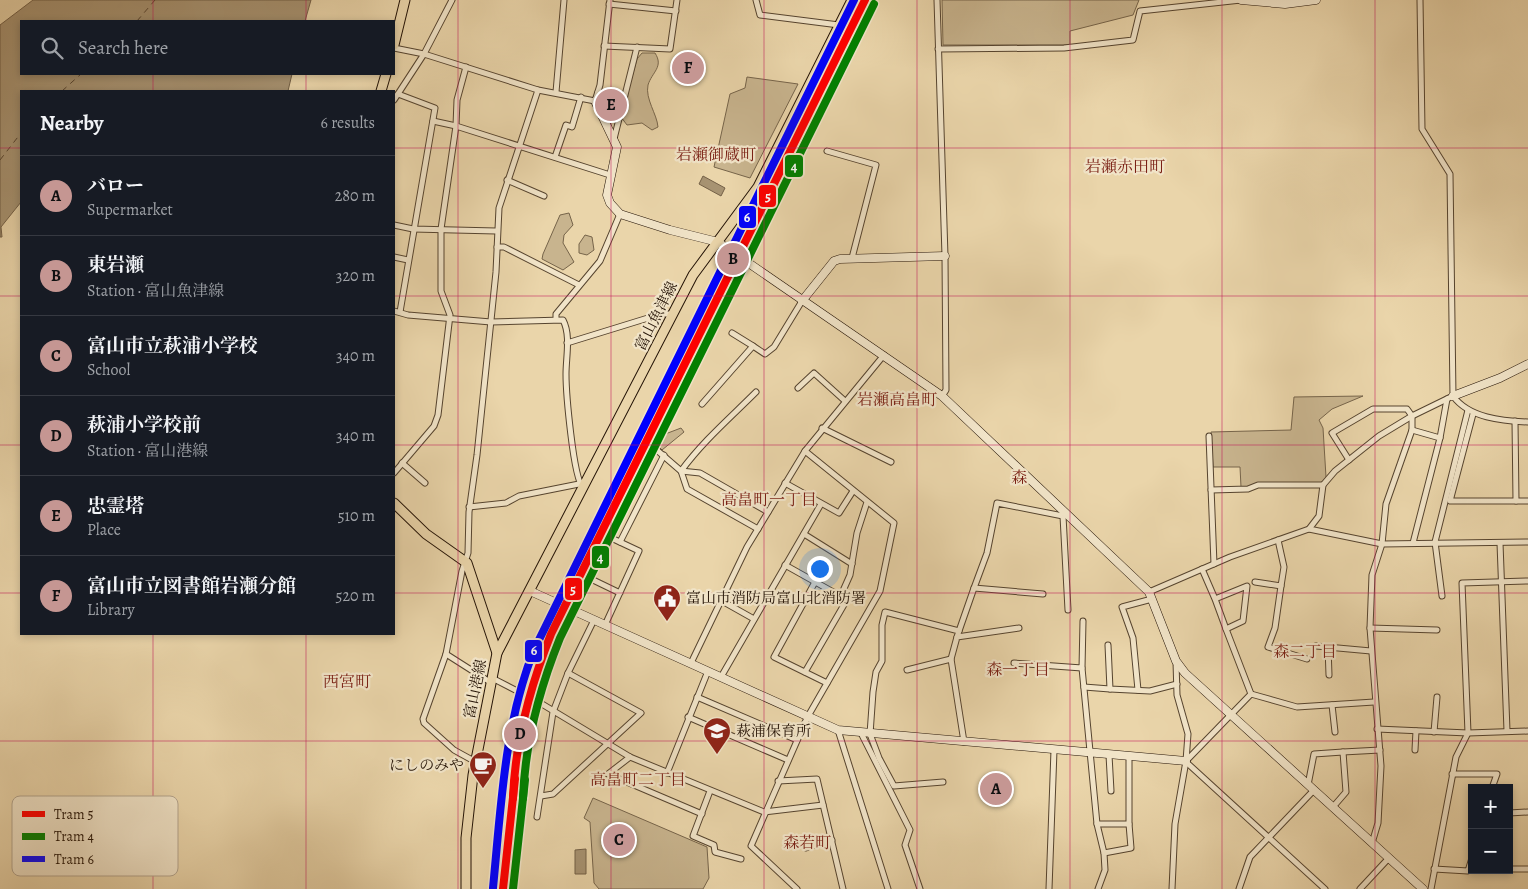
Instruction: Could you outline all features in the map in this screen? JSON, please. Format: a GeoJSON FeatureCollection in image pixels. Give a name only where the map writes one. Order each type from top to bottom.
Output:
{"type":"FeatureCollection","features":[{"type":"Feature","properties":{"kind":"main road"},"geometry":{"type":"LineString","coordinates":[[395,42],[405,0]]}},
{"type":"Feature","properties":{"kind":"main road","name":"富山魚津線"},"geometry":{"type":"LineString","coordinates":[[497,653],[530,591],[581,486],[693,274],[758,187],[852,0]]}},
{"type":"Feature","properties":{"kind":"main road"},"geometry":{"type":"LineString","coordinates":[[381,90],[386,75]]}},
{"type":"Feature","properties":{"kind":"main road"},"geometry":{"type":"LineString","coordinates":[[395,504],[426,534],[467,563]]}},
{"type":"Feature","properties":{"kind":"main road","name":"富山港線"},"geometry":{"type":"LineString","coordinates":[[466,889],[466,838],[474,761],[497,653],[467,563]]}},
{"type":"Feature","properties":{"kind":"street"},"geometry":{"type":"LineString","coordinates":[[395,98],[424,54],[452,0]]}},
{"type":"Feature","properties":{"kind":"street"},"geometry":{"type":"LineString","coordinates":[[556,92],[564,0]]}},
{"type":"Feature","properties":{"kind":"street"},"geometry":{"type":"LineString","coordinates":[[604,46],[670,49],[677,0]]}},
{"type":"Feature","properties":{"kind":"street"},"geometry":{"type":"LineString","coordinates":[[756,0],[760,15],[839,25]]}},
{"type":"Feature","properties":{"kind":"street"},"geometry":{"type":"LineString","coordinates":[[937,0],[945,256],[946,390],[942,396]]}},
{"type":"Feature","properties":{"kind":"street"},"geometry":{"type":"LineString","coordinates":[[938,49],[1064,48],[1133,40],[1140,11],[1241,0],[1285,4],[1316,0]]}},
{"type":"Feature","properties":{"kind":"street"},"geometry":{"type":"LineString","coordinates":[[1413,543],[1450,397],[1450,174],[1422,129],[1420,0]]}},
{"type":"Feature","properties":{"kind":"street"},"geometry":{"type":"LineString","coordinates":[[676,11],[609,2],[598,92],[595,101],[614,139],[617,151],[610,175],[607,195],[610,203],[620,214],[670,230],[718,242],[942,396],[1151,596],[1176,661],[1185,673],[1423,889]]}},
{"type":"Feature","properties":{"kind":"street"},"geometry":{"type":"LineString","coordinates":[[395,46],[538,90],[595,101]]}},
{"type":"Feature","properties":{"kind":"street"},"geometry":{"type":"LineString","coordinates":[[614,139],[637,47]]}},
{"type":"Feature","properties":{"kind":"street"},"geometry":{"type":"LineString","coordinates":[[395,472],[434,426],[438,415],[450,315],[441,291],[441,229],[456,126],[457,100],[466,67]]}},
{"type":"Feature","properties":{"kind":"street"},"geometry":{"type":"LineString","coordinates":[[474,761],[454,750],[424,723],[423,719],[446,654],[462,571],[467,563],[469,507],[491,322],[499,208],[538,90]]}},
{"type":"Feature","properties":{"kind":"street"},"geometry":{"type":"LineString","coordinates":[[598,92],[624,100]]}},
{"type":"Feature","properties":{"kind":"street"},"geometry":{"type":"LineString","coordinates":[[398,94],[435,108],[400,312]]}},
{"type":"Feature","properties":{"kind":"street"},"geometry":{"type":"LineString","coordinates":[[555,157],[566,125],[572,127],[581,97]]}},
{"type":"Feature","properties":{"kind":"street"},"geometry":{"type":"LineString","coordinates":[[433,122],[456,126],[610,175]]}},
{"type":"Feature","properties":{"kind":"street"},"geometry":{"type":"LineString","coordinates":[[827,151],[876,165],[852,258]]}},
{"type":"Feature","properties":{"kind":"street"},"geometry":{"type":"LineString","coordinates":[[507,180],[544,196]]}},
{"type":"Feature","properties":{"kind":"street"},"geometry":{"type":"LineString","coordinates":[[556,319],[556,314],[600,260],[620,214]]}},
{"type":"Feature","properties":{"kind":"street"},"geometry":{"type":"LineString","coordinates":[[395,225],[413,229],[496,231]]}},
{"type":"Feature","properties":{"kind":"street"},"geometry":{"type":"LineString","coordinates":[[497,247],[504,246],[580,285]]}},
{"type":"Feature","properties":{"kind":"street"},"geometry":{"type":"LineString","coordinates":[[732,333],[765,354],[774,347],[802,301],[834,261],[852,258],[945,256]]}},
{"type":"Feature","properties":{"kind":"street"},"geometry":{"type":"LineString","coordinates":[[395,257],[408,260]]}},
{"type":"Feature","properties":{"kind":"street"},"geometry":{"type":"LineString","coordinates":[[395,311],[408,315],[449,320],[491,322],[556,319],[563,320],[566,325],[566,382],[581,486],[519,496],[506,503],[469,507]]}},
{"type":"Feature","properties":{"kind":"street"},"geometry":{"type":"LineString","coordinates":[[567,342],[661,314],[672,314]]}},
{"type":"Feature","properties":{"kind":"street"},"geometry":{"type":"LineString","coordinates":[[702,404],[753,346]]}},
{"type":"Feature","properties":{"kind":"street"},"geometry":{"type":"LineString","coordinates":[[691,662],[758,529],[804,451],[884,355]]}},
{"type":"Feature","properties":{"kind":"street"},"geometry":{"type":"LineString","coordinates":[[1309,530],[1319,516],[1323,484],[1379,436],[1412,416],[1450,397],[1500,378],[1528,364]]}},
{"type":"Feature","properties":{"kind":"street"},"geometry":{"type":"LineString","coordinates":[[798,388],[814,373],[845,401]]}},
{"type":"Feature","properties":{"kind":"street"},"geometry":{"type":"LineString","coordinates":[[681,470],[707,438],[716,432],[756,392]]}},
{"type":"Feature","properties":{"kind":"street"},"geometry":{"type":"LineString","coordinates":[[1450,397],[1471,412],[1528,422]]}},
{"type":"Feature","properties":{"kind":"street"},"geometry":{"type":"LineString","coordinates":[[1349,460],[1332,433],[1373,409],[1407,409],[1412,416],[1412,430],[1386,504],[1382,544],[1372,575],[1371,651],[1381,766],[1378,823],[1372,843]]}},
{"type":"Feature","properties":{"kind":"street"},"geometry":{"type":"LineString","coordinates":[[1471,412],[1450,501],[1528,501]]}},
{"type":"Feature","properties":{"kind":"street"},"geometry":{"type":"LineString","coordinates":[[1442,596],[1435,542],[1471,412]]}},
{"type":"Feature","properties":{"kind":"street"},"geometry":{"type":"LineString","coordinates":[[1515,421],[1516,501]]}},
{"type":"Feature","properties":{"kind":"street"},"geometry":{"type":"LineString","coordinates":[[822,428],[891,462]]}},
{"type":"Feature","properties":{"kind":"street"},"geometry":{"type":"LineString","coordinates":[[1412,430],[1440,438]]}},
{"type":"Feature","properties":{"kind":"street"},"geometry":{"type":"LineString","coordinates":[[1209,436],[1214,564]]}},
{"type":"Feature","properties":{"kind":"street"},"geometry":{"type":"LineString","coordinates":[[651,445],[681,470],[687,490],[758,529]]}},
{"type":"Feature","properties":{"kind":"street"},"geometry":{"type":"LineString","coordinates":[[797,889],[751,846],[764,812],[808,718],[880,590],[894,523],[804,451]]}},
{"type":"Feature","properties":{"kind":"street"},"geometry":{"type":"LineString","coordinates":[[620,542],[664,455]]}},
{"type":"Feature","properties":{"kind":"street"},"geometry":{"type":"LineString","coordinates":[[402,463],[425,483]]}},
{"type":"Feature","properties":{"kind":"street"},"geometry":{"type":"LineString","coordinates":[[681,470],[700,473],[768,512]]}},
{"type":"Feature","properties":{"kind":"street"},"geometry":{"type":"LineString","coordinates":[[785,484],[839,513],[853,491]]}},
{"type":"Feature","properties":{"kind":"street"},"geometry":{"type":"LineString","coordinates":[[1211,490],[1248,489],[1258,485],[1323,484]]}},
{"type":"Feature","properties":{"kind":"street"},"geometry":{"type":"LineString","coordinates":[[806,672],[845,603],[842,593],[850,575],[857,533],[867,502]]}},
{"type":"Feature","properties":{"kind":"street"},"geometry":{"type":"LineString","coordinates":[[964,742],[951,659],[987,553],[997,503],[1064,514]]}},
{"type":"Feature","properties":{"kind":"street"},"geometry":{"type":"LineString","coordinates":[[721,677],[821,504]]}},
{"type":"Feature","properties":{"kind":"street"},"geometry":{"type":"LineString","coordinates":[[1064,514],[1068,610]]}},
{"type":"Feature","properties":{"kind":"street"},"geometry":{"type":"LineString","coordinates":[[1138,690],[1133,638],[1122,607],[1151,596],[1214,564],[1309,530],[1382,544],[1528,542]]}},
{"type":"Feature","properties":{"kind":"street"},"geometry":{"type":"LineString","coordinates":[[804,534],[852,564]]}},
{"type":"Feature","properties":{"kind":"street"},"geometry":{"type":"LineString","coordinates":[[605,625],[620,593],[639,551],[607,536],[590,573],[591,579],[620,593]]}},
{"type":"Feature","properties":{"kind":"street"},"geometry":{"type":"LineString","coordinates":[[1278,540],[1284,567],[1275,628],[1268,647],[1307,659]]}},
{"type":"Feature","properties":{"kind":"street"},"geometry":{"type":"LineString","coordinates":[[1500,543],[1507,731]]}},
{"type":"Feature","properties":{"kind":"street"},"geometry":{"type":"LineString","coordinates":[[785,565],[835,593],[842,593]]}},
{"type":"Feature","properties":{"kind":"street"},"geometry":{"type":"LineString","coordinates":[[1202,569],[1216,599],[1250,694]]}},
{"type":"Feature","properties":{"kind":"street"},"geometry":{"type":"LineString","coordinates":[[1431,889],[1456,757],[1468,733],[1462,583],[1528,581]]}},
{"type":"Feature","properties":{"kind":"street"},"geometry":{"type":"LineString","coordinates":[[815,582],[774,657],[827,683]]}},
{"type":"Feature","properties":{"kind":"street"},"geometry":{"type":"LineString","coordinates":[[1255,582],[1281,586]]}},
{"type":"Feature","properties":{"kind":"street"},"geometry":{"type":"LineString","coordinates":[[1216,599],[1247,586],[1243,622],[1226,629]]}},
{"type":"Feature","properties":{"kind":"street"},"geometry":{"type":"LineString","coordinates":[[974,588],[1043,594]]}},
{"type":"Feature","properties":{"kind":"street"},"geometry":{"type":"LineString","coordinates":[[530,591],[691,662],[808,718],[838,730],[1186,761],[1325,889]]}},
{"type":"Feature","properties":{"kind":"street"},"geometry":{"type":"LineString","coordinates":[[722,601],[754,619]]}},
{"type":"Feature","properties":{"kind":"street"},"geometry":{"type":"LineString","coordinates":[[943,782],[894,786],[879,758],[870,734],[876,672],[882,661],[882,625],[885,612],[958,634],[1019,628]]}},
{"type":"Feature","properties":{"kind":"street"},"geometry":{"type":"LineString","coordinates":[[537,817],[553,712],[568,673],[594,620]]}},
{"type":"Feature","properties":{"kind":"street"},"geometry":{"type":"LineString","coordinates":[[1083,621],[1082,668],[1084,712],[1097,824],[1104,853],[1104,870],[1098,889]]}},
{"type":"Feature","properties":{"kind":"street"},"geometry":{"type":"LineString","coordinates":[[1370,628],[1436,630]]}},
{"type":"Feature","properties":{"kind":"street"},"geometry":{"type":"LineString","coordinates":[[1108,645],[1110,689]]}},
{"type":"Feature","properties":{"kind":"street"},"geometry":{"type":"LineString","coordinates":[[1316,646],[1371,651]]}},
{"type":"Feature","properties":{"kind":"street"},"geometry":{"type":"LineString","coordinates":[[1328,647],[1329,675]]}},
{"type":"Feature","properties":{"kind":"street"},"geometry":{"type":"LineString","coordinates":[[446,654],[491,680],[522,694]]}},
{"type":"Feature","properties":{"kind":"street"},"geometry":{"type":"LineString","coordinates":[[907,670],[951,659]]}},
{"type":"Feature","properties":{"kind":"street"},"geometry":{"type":"LineString","coordinates":[[1172,889],[1175,824],[1186,761],[1188,734],[1177,695],[1176,661]]}},
{"type":"Feature","properties":{"kind":"street"},"geometry":{"type":"LineString","coordinates":[[1014,663],[1082,668]]}},
{"type":"Feature","properties":{"kind":"street"},"geometry":{"type":"LineString","coordinates":[[667,773],[708,671]]}},
{"type":"Feature","properties":{"kind":"street"},"geometry":{"type":"LineString","coordinates":[[541,796],[553,794],[641,713],[568,673]]}},
{"type":"Feature","properties":{"kind":"street"},"geometry":{"type":"LineString","coordinates":[[1084,687],[1150,690],[1177,684]]}},
{"type":"Feature","properties":{"kind":"street"},"geometry":{"type":"LineString","coordinates":[[1250,694],[1297,707],[1374,702]]}},
{"type":"Feature","properties":{"kind":"street"},"geometry":{"type":"LineString","coordinates":[[1186,761],[1250,694]]}},
{"type":"Feature","properties":{"kind":"street"},"geometry":{"type":"LineString","coordinates":[[697,697],[797,740]]}},
{"type":"Feature","properties":{"kind":"street"},"geometry":{"type":"LineString","coordinates":[[532,698],[630,757],[764,812],[823,805]]}},
{"type":"Feature","properties":{"kind":"street"},"geometry":{"type":"LineString","coordinates":[[1434,732],[1437,698]]}},
{"type":"Feature","properties":{"kind":"street"},"geometry":{"type":"LineString","coordinates":[[1332,705],[1335,732]]}},
{"type":"Feature","properties":{"kind":"street"},"geometry":{"type":"LineString","coordinates":[[688,717],[788,760]]}},
{"type":"Feature","properties":{"kind":"street"},"geometry":{"type":"LineString","coordinates":[[1378,729],[1468,733],[1528,731]]}},
{"type":"Feature","properties":{"kind":"street"},"geometry":{"type":"LineString","coordinates":[[838,730],[888,889]]}},
{"type":"Feature","properties":{"kind":"street"},"geometry":{"type":"LineString","coordinates":[[1415,750],[1416,731]]}},
{"type":"Feature","properties":{"kind":"street"},"geometry":{"type":"LineString","coordinates":[[861,733],[910,830],[905,845],[920,889]]}},
{"type":"Feature","properties":{"kind":"street"},"geometry":{"type":"LineString","coordinates":[[1049,889],[1054,750]]}},
{"type":"Feature","properties":{"kind":"street"},"geometry":{"type":"LineString","coordinates":[[1239,889],[1250,857],[1311,787],[1314,754],[1380,750]]}},
{"type":"Feature","properties":{"kind":"street"},"geometry":{"type":"LineString","coordinates":[[1333,807],[1346,792],[1344,752]]}},
{"type":"Feature","properties":{"kind":"street"},"geometry":{"type":"LineString","coordinates":[[1109,754],[1111,790]]}},
{"type":"Feature","properties":{"kind":"street"},"geometry":{"type":"LineString","coordinates":[[1104,853],[1131,848],[1129,756]]}},
{"type":"Feature","properties":{"kind":"street"},"geometry":{"type":"LineString","coordinates":[[630,757],[608,774],[702,814]]}},
{"type":"Feature","properties":{"kind":"street"},"geometry":{"type":"LineString","coordinates":[[1452,774],[1497,774],[1493,784]]}},
{"type":"Feature","properties":{"kind":"street"},"geometry":{"type":"LineString","coordinates":[[778,782],[817,779],[843,889]]}},
{"type":"Feature","properties":{"kind":"street"},"geometry":{"type":"LineString","coordinates":[[710,791],[693,836],[714,845],[715,852],[741,859]]}},
{"type":"Feature","properties":{"kind":"street"},"geometry":{"type":"LineString","coordinates":[[1513,813],[1528,812]]}},
{"type":"Feature","properties":{"kind":"street"},"geometry":{"type":"LineString","coordinates":[[1097,824],[1129,824]]}},
{"type":"Feature","properties":{"kind":"street"},"geometry":{"type":"LineString","coordinates":[[806,848],[832,840]]}},
{"type":"Feature","properties":{"kind":"street"},"geometry":{"type":"LineString","coordinates":[[1360,889],[1388,859]]}},
{"type":"Feature","properties":{"kind":"street"},"geometry":{"type":"LineString","coordinates":[[1434,869],[1468,871]]}},
{"type":"Feature","properties":{"kind":"street"},"geometry":{"type":"LineString","coordinates":[[1513,869],[1528,869]]}},
{"type":"Feature","properties":{"kind":"shaded area"},"geometry":{"type":"Polygon","coordinates":[[[33,0],[311,0],[305,20],[20,20],[20,75],[292,75],[288,90],[20,90],[20,203],[1,227],[2,237],[0,237],[0,25],[33,0]]]}},
{"type":"Feature","properties":{"kind":"shaded area"},"geometry":{"type":"Polygon","coordinates":[[[942,0],[1139,0],[1133,15],[1070,31],[1070,45],[943,45],[942,0]]]}},
{"type":"Feature","properties":{"kind":"shaded area"},"geometry":{"type":"Polygon","coordinates":[[[642,53],[655,53],[658,62],[658,66],[648,85],[648,96],[658,127],[652,130],[642,123],[627,125],[621,117],[637,59],[642,53]]]}},
{"type":"Feature","properties":{"kind":"shaded area"},"geometry":{"type":"Polygon","coordinates":[[[747,77],[798,84],[750,178],[714,167],[730,94],[745,88],[747,77]]]}},
{"type":"Feature","properties":{"kind":"shaded area"},"geometry":{"type":"Polygon","coordinates":[[[703,176],[725,188],[721,196],[699,184],[703,176]]]}},
{"type":"Feature","properties":{"kind":"shaded area"},"geometry":{"type":"Polygon","coordinates":[[[569,213],[573,225],[564,235],[563,243],[574,262],[563,270],[542,259],[560,215],[569,213]]]}},
{"type":"Feature","properties":{"kind":"shaded area"},"geometry":{"type":"Polygon","coordinates":[[[585,235],[592,237],[594,250],[587,255],[579,253],[579,244],[585,235]]]}},
{"type":"Feature","properties":{"kind":"shaded area"},"geometry":{"type":"Polygon","coordinates":[[[1363,396],[1332,409],[1319,420],[1323,428],[1326,477],[1322,483],[1241,487],[1240,467],[1213,467],[1211,432],[1291,430],[1294,397],[1363,396]]]}},
{"type":"Feature","properties":{"kind":"shaded area"},"geometry":{"type":"Polygon","coordinates":[[[681,428],[684,432],[662,450],[657,445],[661,439],[660,436],[681,428]]]}},
{"type":"Feature","properties":{"kind":"shaded area"},"geometry":{"type":"Polygon","coordinates":[[[593,798],[707,847],[709,878],[703,889],[599,889],[594,883],[590,822],[584,818],[593,798]]]}},
{"type":"Feature","properties":{"kind":"shaded area"},"geometry":{"type":"Polygon","coordinates":[[[586,849],[586,874],[575,874],[575,850],[586,849]]]}},
{"type":"Feature","properties":{"kind":"ferry route"},"geometry":{"type":"LineString","coordinates":[[138,20],[155,0]]}},
{"type":"Feature","properties":{"kind":"ferry route"},"geometry":{"type":"LineString","coordinates":[[63,90],[80,75]]}},
{"type":"Feature","properties":{"kind":"ferry route"},"geometry":{"type":"LineString","coordinates":[[0,160],[20,134]]}},
{"type":"Feature","properties":{"kind":"tram line","name":"6"},"geometry":{"type":"LineString","coordinates":[[493,888],[505,767],[510,737],[524,678],[534,650],[854,0]]}},
{"type":"Feature","properties":{"kind":"tram line","name":"5"},"geometry":{"type":"LineString","coordinates":[[513,798],[520,735],[536,674],[551,634],[865,0]]}},
{"type":"Feature","properties":{"kind":"tram line","name":"4"},"geometry":{"type":"LineString","coordinates":[[523,798],[524,777],[534,716],[560,638],[874,4]]}},
{"type":"Feature","properties":{"kind":"tram line","name":"5"},"geometry":{"type":"LineString","coordinates":[[503,889],[515,779]]}},
{"type":"Feature","properties":{"kind":"tram line","name":"4"},"geometry":{"type":"LineString","coordinates":[[513,889],[525,780]]}},
{"type":"Feature","properties":{"kind":"place","name":"富山市立図書館岩瀬分館"},"geometry":{"type":"Point","coordinates":[688,68]}},
{"type":"Feature","properties":{"kind":"place","name":"忠霊塔"},"geometry":{"type":"Point","coordinates":[611,105]}},
{"type":"Feature","properties":{"kind":"place","name":"東岩瀬"},"geometry":{"type":"Point","coordinates":[733,259]}},
{"type":"Feature","properties":{"kind":"place","name":"富山市消防局富山北消防署"},"geometry":{"type":"Point","coordinates":[667,622]}},
{"type":"Feature","properties":{"kind":"place","name":"萩浦小学校前"},"geometry":{"type":"Point","coordinates":[520,734]}},
{"type":"Feature","properties":{"kind":"place","name":"萩浦保育所"},"geometry":{"type":"Point","coordinates":[717,755]}},
{"type":"Feature","properties":{"kind":"place","name":"にしのみや"},"geometry":{"type":"Point","coordinates":[483,789]}},
{"type":"Feature","properties":{"kind":"place","name":"バロー"},"geometry":{"type":"Point","coordinates":[996,789]}},
{"type":"Feature","properties":{"kind":"place","name":"富山市立萩浦小学校"},"geometry":{"type":"Point","coordinates":[619,840]}},
{"type":"Feature","properties":{"kind":"district","name":"岩瀬御蔵町"},"geometry":{"type":"Point","coordinates":[716,155]}},
{"type":"Feature","properties":{"kind":"district","name":"岩瀬赤田町"},"geometry":{"type":"Point","coordinates":[1125,167]}},
{"type":"Feature","properties":{"kind":"district","name":"岩瀬高畠町"},"geometry":{"type":"Point","coordinates":[897,400]}},
{"type":"Feature","properties":{"kind":"district","name":"森"},"geometry":{"type":"Point","coordinates":[1019,478]}},
{"type":"Feature","properties":{"kind":"district","name":"高畠町一丁目"},"geometry":{"type":"Point","coordinates":[769,500]}},
{"type":"Feature","properties":{"kind":"district","name":"森二丁目"},"geometry":{"type":"Point","coordinates":[1305,652]}},
{"type":"Feature","properties":{"kind":"district","name":"森一丁目"},"geometry":{"type":"Point","coordinates":[1018,670]}},
{"type":"Feature","properties":{"kind":"district","name":"西宮町"},"geometry":{"type":"Point","coordinates":[347,682]}},
{"type":"Feature","properties":{"kind":"district","name":"高畠町二丁目"},"geometry":{"type":"Point","coordinates":[638,780]}},
{"type":"Feature","properties":{"kind":"district","name":"森若町"},"geometry":{"type":"Point","coordinates":[807,843]}}]}
